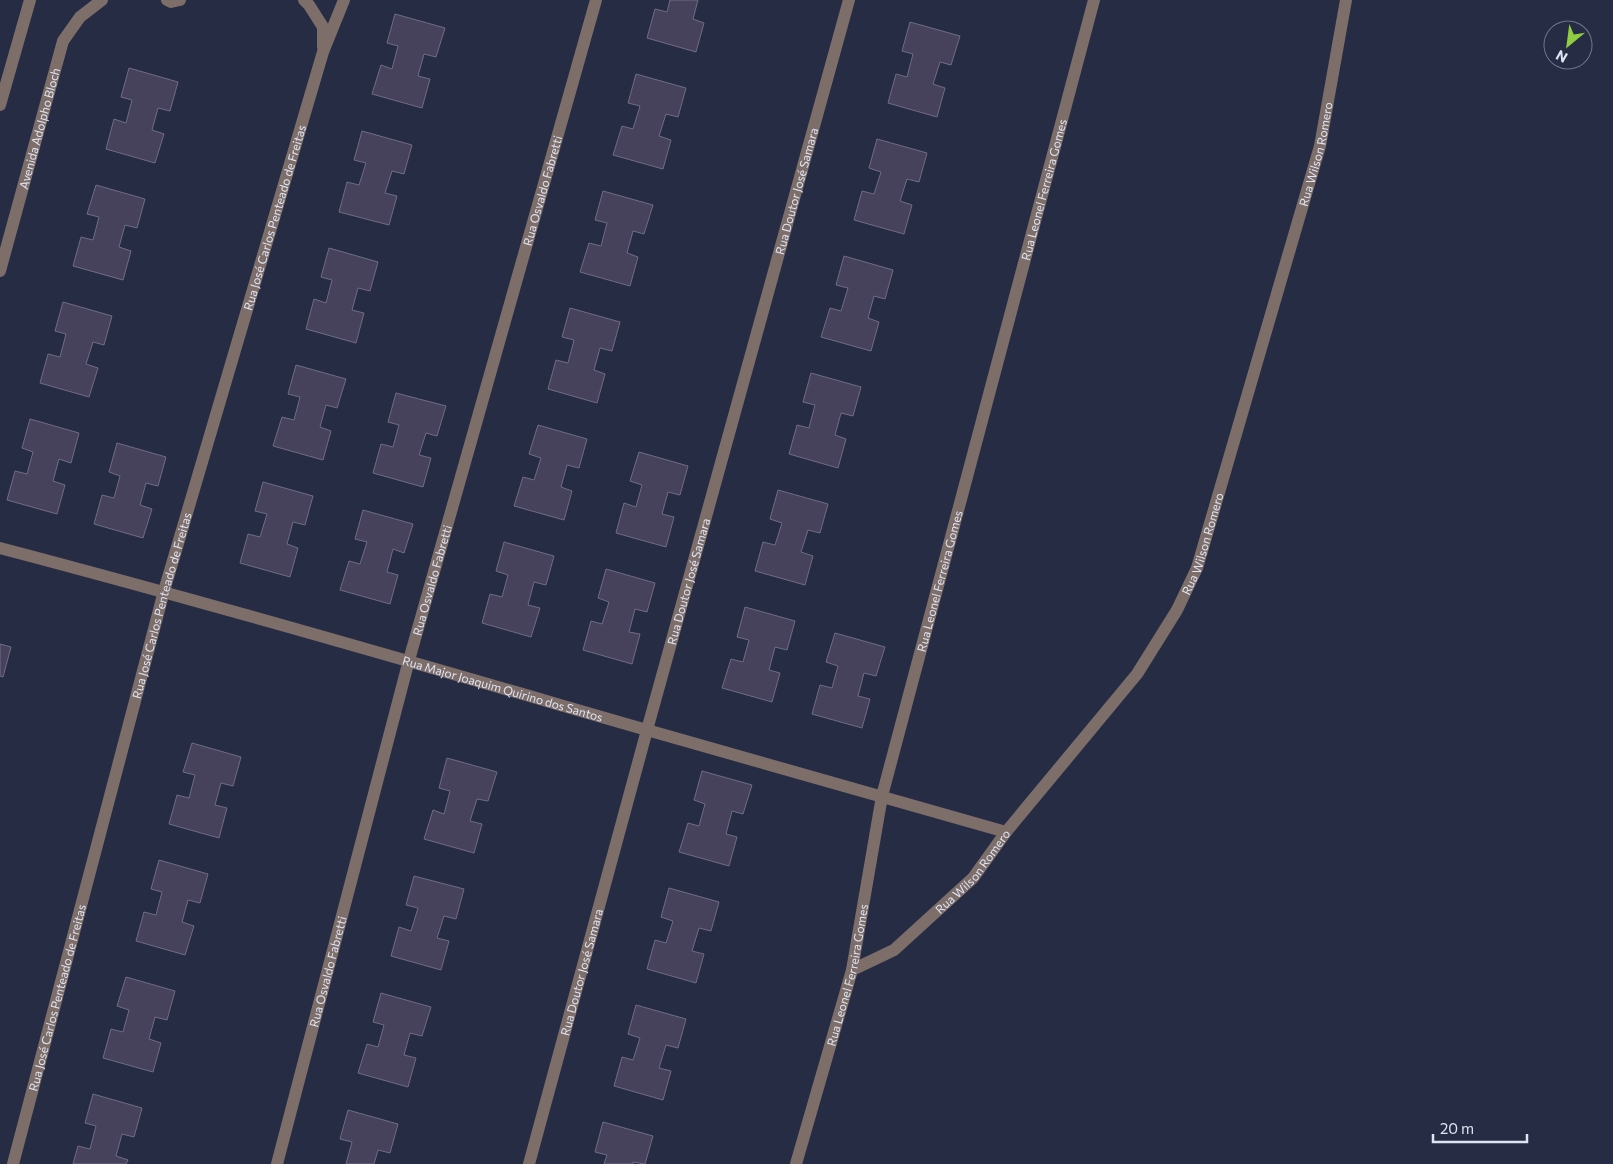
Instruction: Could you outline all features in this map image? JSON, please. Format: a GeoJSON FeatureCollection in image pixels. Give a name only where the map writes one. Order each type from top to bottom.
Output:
{"type":"FeatureCollection","features":[{"type":"Feature","properties":{"kind":"street"},"geometry":{"type":"LineString","coordinates":[[0,105],[30,0]]}},
{"type":"Feature","properties":{"kind":"street","name":"Avenida Adolpho Bloch"},"geometry":{"type":"LineString","coordinates":[[0,271],[63,41],[80,17],[102,0]]}},
{"type":"Feature","properties":{"kind":"street"},"geometry":{"type":"LineString","coordinates":[[167,0],[171,2],[180,0]]}},
{"type":"Feature","properties":{"kind":"street","name":"Rua José Carlos Penteado de Freitas"},"geometry":{"type":"LineString","coordinates":[[304,0],[323,27],[323,52]]}},
{"type":"Feature","properties":{"kind":"street","name":"Rua José Carlos Penteado de Freitas"},"geometry":{"type":"LineString","coordinates":[[13,1164],[164,592],[323,52],[344,0]]}},
{"type":"Feature","properties":{"kind":"street","name":"Rua Osvaldo Fabretti"},"geometry":{"type":"LineString","coordinates":[[277,1164],[409,660],[596,0]]}},
{"type":"Feature","properties":{"kind":"street","name":"Rua Doutor José Samara"},"geometry":{"type":"LineString","coordinates":[[529,1164],[646,730],[849,0]]}},
{"type":"Feature","properties":{"kind":"street","name":"Rua Leonel Ferreira Gomes"},"geometry":{"type":"LineString","coordinates":[[796,1164],[852,970],[882,796],[1094,0]]}},
{"type":"Feature","properties":{"kind":"street","name":"Rua Wilson Romero"},"geometry":{"type":"LineString","coordinates":[[852,970],[894,950],[973,878],[1006,832],[1137,674],[1177,610],[1196,568],[1320,146],[1346,0]]}},
{"type":"Feature","properties":{"kind":"street","name":"Rua Major Joaquim Quirino dos Santos"},"geometry":{"type":"LineString","coordinates":[[0,548],[409,660],[646,730],[1006,832]]}},
{"type":"Feature","properties":{"kind":"building"},"geometry":{"type":"Polygon","coordinates":[[[670,0],[698,0],[693,19],[704,23],[696,52],[647,38],[655,9],[667,12],[670,0]]]}},
{"type":"Feature","properties":{"kind":"building"},"geometry":{"type":"Polygon","coordinates":[[[395,14],[445,28],[436,57],[424,54],[418,76],[430,79],[422,108],[372,94],[381,65],[392,69],[398,46],[387,43],[395,14]]]}},
{"type":"Feature","properties":{"kind":"building"},"geometry":{"type":"Polygon","coordinates":[[[910,22],[960,36],[951,65],[940,62],[933,84],[945,88],[937,117],[888,103],[896,74],[907,77],[913,54],[902,51],[910,22]]]}},
{"type":"Feature","properties":{"kind":"building"},"geometry":{"type":"Polygon","coordinates":[[[129,68],[178,82],[170,111],[158,108],[152,130],[164,134],[155,163],[106,149],[114,119],[126,123],[132,100],[121,97],[129,68]]]}},
{"type":"Feature","properties":{"kind":"building"},"geometry":{"type":"Polygon","coordinates":[[[636,74],[686,88],[678,117],[666,114],[659,136],[671,140],[663,169],[613,155],[622,126],[633,129],[640,106],[628,103],[636,74]]]}},
{"type":"Feature","properties":{"kind":"building"},"geometry":{"type":"Polygon","coordinates":[[[362,131],[412,145],[404,174],[392,171],[385,193],[397,196],[389,225],[339,212],[347,182],[359,185],[366,163],[354,160],[362,131]]]}},
{"type":"Feature","properties":{"kind":"building"},"geometry":{"type":"Polygon","coordinates":[[[877,139],[927,153],[919,182],[907,179],[900,201],[912,205],[904,234],[854,220],[862,191],[874,194],[881,172],[869,168],[877,139]]]}},
{"type":"Feature","properties":{"kind":"building"},"geometry":{"type":"Polygon","coordinates":[[[96,185],[145,199],[137,228],[125,225],[119,247],[131,251],[123,280],[73,266],[81,237],[93,240],[99,217],[87,214],[96,185]]]}},
{"type":"Feature","properties":{"kind":"building"},"geometry":{"type":"Polygon","coordinates":[[[603,191],[653,205],[644,234],[633,231],[627,253],[638,257],[630,286],[580,272],[589,243],[601,246],[607,223],[595,220],[603,191]]]}},
{"type":"Feature","properties":{"kind":"building"},"geometry":{"type":"Polygon","coordinates":[[[329,248],[378,262],[370,291],[358,288],[352,310],[364,313],[356,343],[306,329],[314,299],[326,303],[332,280],[321,277],[329,248]]]}},
{"type":"Feature","properties":{"kind":"building"},"geometry":{"type":"Polygon","coordinates":[[[844,256],[893,270],[885,299],[874,296],[868,318],[879,322],[871,351],[821,337],[830,308],[841,311],[848,288],[836,285],[844,256]]]}},
{"type":"Feature","properties":{"kind":"building"},"geometry":{"type":"Polygon","coordinates":[[[63,302],[112,316],[104,345],[93,342],[86,364],[98,368],[89,397],[40,383],[48,354],[60,357],[66,334],[55,331],[63,302]]]}},
{"type":"Feature","properties":{"kind":"building"},"geometry":{"type":"Polygon","coordinates":[[[570,308],[620,322],[612,351],[600,348],[594,370],[605,374],[597,403],[548,389],[556,360],[568,363],[574,340],[562,337],[570,308]]]}},
{"type":"Feature","properties":{"kind":"building"},"geometry":{"type":"Polygon","coordinates":[[[296,365],[346,379],[337,408],[326,405],[320,427],[331,431],[323,460],[273,446],[282,417],[294,420],[300,397],[288,394],[296,365]]]}},
{"type":"Feature","properties":{"kind":"building"},"geometry":{"type":"Polygon","coordinates":[[[811,373],[861,387],[853,416],[841,413],[835,435],[846,439],[838,468],[789,454],[797,425],[809,428],[815,405],[803,402],[811,373]]]}},
{"type":"Feature","properties":{"kind":"building"},"geometry":{"type":"Polygon","coordinates":[[[396,393],[446,406],[437,436],[426,433],[419,455],[431,458],[423,487],[373,473],[381,444],[393,447],[399,425],[388,422],[396,393]]]}},
{"type":"Feature","properties":{"kind":"building"},"geometry":{"type":"Polygon","coordinates":[[[30,419],[79,433],[71,463],[59,459],[53,481],[65,485],[57,514],[7,500],[15,471],[27,474],[33,452],[22,448],[30,419]]]}},
{"type":"Feature","properties":{"kind":"building"},"geometry":{"type":"Polygon","coordinates":[[[538,425],[587,439],[579,468],[567,465],[561,487],[572,491],[564,520],[514,506],[523,477],[534,480],[541,458],[529,454],[538,425]]]}},
{"type":"Feature","properties":{"kind":"building"},"geometry":{"type":"Polygon","coordinates":[[[117,443],[166,457],[158,486],[146,483],[140,505],[152,509],[143,538],[94,524],[102,495],[114,498],[120,476],[109,472],[117,443]]]}},
{"type":"Feature","properties":{"kind":"building"},"geometry":{"type":"Polygon","coordinates":[[[639,452],[688,466],[680,495],[668,492],[662,514],[674,517],[666,547],[616,533],[624,503],[636,507],[642,485],[630,481],[639,452]]]}},
{"type":"Feature","properties":{"kind":"building"},"geometry":{"type":"Polygon","coordinates":[[[263,482],[313,496],[305,525],[293,522],[287,544],[298,548],[290,577],[240,563],[248,534],[260,537],[267,514],[255,511],[263,482]]]}},
{"type":"Feature","properties":{"kind":"building"},"geometry":{"type":"Polygon","coordinates":[[[778,490],[828,504],[820,533],[808,530],[801,552],[813,556],[805,585],[755,571],[763,542],[775,545],[782,523],[770,519],[778,490]]]}},
{"type":"Feature","properties":{"kind":"building"},"geometry":{"type":"Polygon","coordinates":[[[363,510],[413,524],[404,553],[393,549],[387,572],[398,575],[390,604],[340,590],[349,561],[360,564],[367,542],[355,539],[363,510]]]}},
{"type":"Feature","properties":{"kind":"building"},"geometry":{"type":"Polygon","coordinates":[[[504,542],[554,556],[546,585],[534,582],[528,605],[540,608],[531,637],[482,623],[490,594],[502,597],[508,575],[496,571],[504,542]]]}},
{"type":"Feature","properties":{"kind":"building"},"geometry":{"type":"Polygon","coordinates":[[[606,569],[655,583],[647,612],[635,609],[629,632],[640,634],[632,664],[583,650],[591,621],[602,624],[609,602],[598,598],[606,569]]]}},
{"type":"Feature","properties":{"kind":"building"},"geometry":{"type":"Polygon","coordinates":[[[745,607],[795,621],[787,650],[775,647],[769,670],[780,673],[772,702],[722,688],[731,659],[743,662],[749,640],[737,637],[745,607]]]}},
{"type":"Feature","properties":{"kind":"building"},"geometry":{"type":"Polygon","coordinates":[[[835,633],[885,647],[876,676],[864,673],[858,696],[870,699],[862,728],[812,714],[820,685],[832,688],[838,666],[826,662],[835,633]]]}},
{"type":"Feature","properties":{"kind":"building"},"geometry":{"type":"Polygon","coordinates":[[[0,644],[11,647],[3,677],[0,676],[0,644]]]}},
{"type":"Feature","properties":{"kind":"building"},"geometry":{"type":"Polygon","coordinates":[[[192,743],[241,757],[233,786],[221,783],[215,805],[227,808],[219,838],[169,824],[177,795],[189,798],[195,775],[183,772],[192,743]]]}},
{"type":"Feature","properties":{"kind":"building"},"geometry":{"type":"Polygon","coordinates":[[[447,758],[497,772],[488,801],[477,799],[470,821],[482,824],[474,853],[424,839],[433,810],[444,814],[450,791],[439,788],[447,758]]]}},
{"type":"Feature","properties":{"kind":"building"},"geometry":{"type":"Polygon","coordinates":[[[702,771],[752,785],[743,814],[732,811],[726,834],[737,837],[729,866],[679,852],[688,823],[699,826],[705,804],[694,800],[702,771]]]}},
{"type":"Feature","properties":{"kind":"building"},"geometry":{"type":"Polygon","coordinates":[[[159,860],[208,874],[200,903],[188,900],[182,922],[194,926],[185,955],[136,941],[144,912],[156,915],[162,892],[151,889],[159,860]]]}},
{"type":"Feature","properties":{"kind":"building"},"geometry":{"type":"Polygon","coordinates":[[[414,876],[464,889],[456,919],[444,916],[437,938],[449,941],[441,970],[391,956],[399,927],[411,931],[418,908],[406,905],[414,876]]]}},
{"type":"Feature","properties":{"kind":"building"},"geometry":{"type":"Polygon","coordinates":[[[669,888],[719,902],[711,931],[699,928],[692,951],[704,954],[696,983],[647,969],[655,940],[666,943],[673,921],[661,917],[669,888]]]}},
{"type":"Feature","properties":{"kind":"building"},"geometry":{"type":"Polygon","coordinates":[[[126,977],[175,991],[167,1020],[155,1017],[149,1039],[161,1043],[153,1072],[103,1058],[111,1029],[123,1032],[129,1010],[117,1006],[126,977]]]}},
{"type":"Feature","properties":{"kind":"building"},"geometry":{"type":"Polygon","coordinates":[[[381,993],[431,1007],[422,1036],[410,1033],[404,1055],[416,1058],[408,1087],[358,1073],[367,1044],[378,1047],[384,1025],[373,1022],[381,993]]]}},
{"type":"Feature","properties":{"kind":"building"},"geometry":{"type":"Polygon","coordinates":[[[636,1005],[686,1019],[678,1048],[666,1045],[659,1068],[671,1071],[663,1100],[614,1086],[622,1057],[633,1060],[640,1038],[628,1034],[636,1005]]]}},
{"type":"Feature","properties":{"kind":"building"},"geometry":{"type":"Polygon","coordinates":[[[93,1094],[142,1108],[134,1137],[122,1134],[116,1156],[128,1160],[126,1164],[73,1164],[78,1146],[90,1149],[96,1126],[85,1123],[93,1094]]]}},
{"type":"Feature","properties":{"kind":"building"},"geometry":{"type":"Polygon","coordinates":[[[348,1110],[398,1124],[390,1153],[378,1150],[374,1164],[346,1164],[352,1142],[340,1139],[348,1110]]]}},
{"type":"Feature","properties":{"kind":"building"},"geometry":{"type":"Polygon","coordinates":[[[603,1122],[653,1136],[645,1164],[633,1162],[633,1164],[604,1164],[607,1155],[595,1152],[603,1122]]]}}]}
